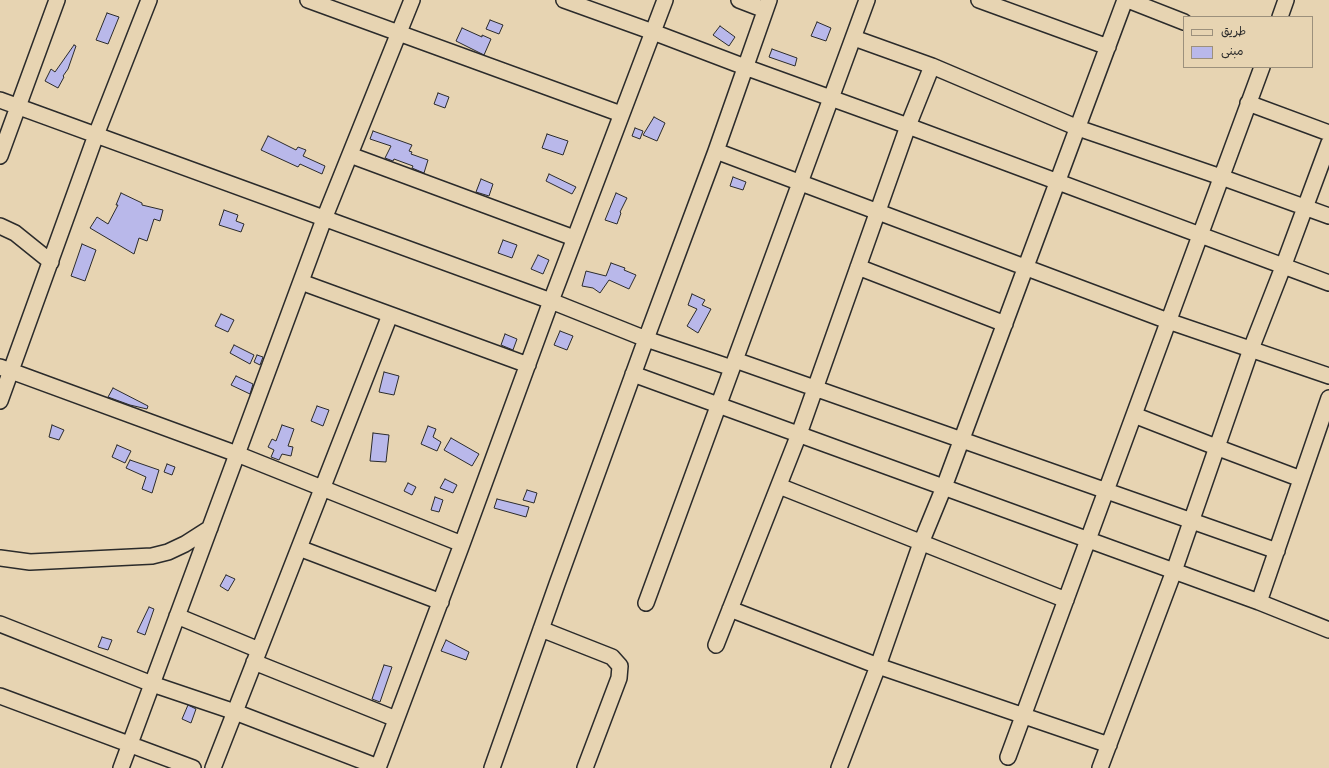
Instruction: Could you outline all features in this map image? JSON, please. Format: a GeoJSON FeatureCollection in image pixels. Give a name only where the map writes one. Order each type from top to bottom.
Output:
{"type":"FeatureCollection","features":[{"type":"Feature","properties":{"kind":"street"},"geometry":{"type":"LineString","coordinates":[[0,156],[56,0]]}},
{"type":"Feature","properties":{"kind":"street"},"geometry":{"type":"LineString","coordinates":[[0,402],[5,369],[51,262],[96,135],[149,0]]}},
{"type":"Feature","properties":{"kind":"street"},"geometry":{"type":"LineString","coordinates":[[308,0],[621,114]]}},
{"type":"Feature","properties":{"kind":"street"},"geometry":{"type":"LineString","coordinates":[[121,768],[324,219],[412,0]]}},
{"type":"Feature","properties":{"kind":"street"},"geometry":{"type":"LineString","coordinates":[[564,0],[908,126],[1329,284]]}},
{"type":"Feature","properties":{"kind":"street"},"geometry":{"type":"LineString","coordinates":[[0,624],[152,684],[235,712],[378,768],[441,602],[574,238],[665,0]]}},
{"type":"Feature","properties":{"kind":"street"},"geometry":{"type":"LineString","coordinates":[[492,768],[767,5],[739,0]]}},
{"type":"Feature","properties":{"kind":"street"},"geometry":{"type":"LineString","coordinates":[[646,603],[867,0]]}},
{"type":"Feature","properties":{"kind":"street"},"geometry":{"type":"LineString","coordinates":[[980,0],[1108,46]]}},
{"type":"Feature","properties":{"kind":"street"},"geometry":{"type":"LineString","coordinates":[[839,768],[878,666],[921,543],[944,487],[1126,0],[1183,22]]}},
{"type":"Feature","properties":{"kind":"street"},"geometry":{"type":"LineString","coordinates":[[1280,16],[1286,0]]}},
{"type":"Feature","properties":{"kind":"street"},"geometry":{"type":"LineString","coordinates":[[854,38],[932,66],[1078,128],[1329,216]]}},
{"type":"Feature","properties":{"kind":"street"},"geometry":{"type":"LineString","coordinates":[[716,646],[799,434],[908,126],[932,66]]}},
{"type":"Feature","properties":{"kind":"street"},"geometry":{"type":"LineString","coordinates":[[1008,757],[1262,68]]}},
{"type":"Feature","properties":{"kind":"street"},"geometry":{"type":"LineString","coordinates":[[0,100],[551,301],[646,339],[816,387],[1277,551]]}},
{"type":"Feature","properties":{"kind":"street"},"geometry":{"type":"LineString","coordinates":[[1248,103],[1329,133]]}},
{"type":"Feature","properties":{"kind":"street"},"geometry":{"type":"LineString","coordinates":[[1100,768],[1174,571],[1251,349],[1284,266],[1305,207],[1323,180],[1329,143]]}},
{"type":"Feature","properties":{"kind":"street"},"geometry":{"type":"LineString","coordinates":[[716,150],[1168,321],[1329,376]]}},
{"type":"Feature","properties":{"kind":"street"},"geometry":{"type":"LineString","coordinates":[[350,155],[574,238]]}},
{"type":"Feature","properties":{"kind":"street"},"geometry":{"type":"LineString","coordinates":[[0,226],[15,233],[51,262]]}},
{"type":"Feature","properties":{"kind":"street"},"geometry":{"type":"LineString","coordinates":[[858,267],[1005,324]]}},
{"type":"Feature","properties":{"kind":"street"},"geometry":{"type":"LineString","coordinates":[[301,282],[528,365]]}},
{"type":"Feature","properties":{"kind":"street"},"geometry":{"type":"LineString","coordinates":[[213,768],[390,314]]}},
{"type":"Feature","properties":{"kind":"street"},"geometry":{"type":"LineString","coordinates":[[5,369],[237,454],[462,544]]}},
{"type":"Feature","properties":{"kind":"street"},"geometry":{"type":"LineString","coordinates":[[634,374],[1088,539],[1259,602],[1329,630]]}},
{"type":"Feature","properties":{"kind":"street"},"geometry":{"type":"LineString","coordinates":[[1259,602],[1329,398]]}},
{"type":"Feature","properties":{"kind":"street"},"geometry":{"type":"LineString","coordinates":[[1134,414],[1301,479]]}},
{"type":"Feature","properties":{"kind":"street"},"geometry":{"type":"LineString","coordinates":[[779,486],[1066,600]]}},
{"type":"Feature","properties":{"kind":"street"},"geometry":{"type":"LineString","coordinates":[[0,558],[30,562],[152,556],[174,550],[210,528]]}},
{"type":"Feature","properties":{"kind":"street"},"geometry":{"type":"LineString","coordinates":[[299,548],[441,602]]}},
{"type":"Feature","properties":{"kind":"street"},"geometry":{"type":"LineString","coordinates":[[730,609],[878,666],[1109,745]]}},
{"type":"Feature","properties":{"kind":"street"},"geometry":{"type":"LineString","coordinates":[[177,616],[256,656],[396,719]]}},
{"type":"Feature","properties":{"kind":"street"},"geometry":{"type":"LineString","coordinates":[[541,629],[612,657],[620,666],[619,678],[585,768]]}},
{"type":"Feature","properties":{"kind":"street"},"geometry":{"type":"LineString","coordinates":[[0,696],[193,768]]}},
{"type":"Feature","properties":{"kind":"building"},"geometry":{"type":"Polygon","coordinates":[[[107,13],[119,17],[108,44],[96,40],[107,13]]]}},
{"type":"Feature","properties":{"kind":"building"},"geometry":{"type":"Polygon","coordinates":[[[490,20],[503,25],[499,34],[486,29],[490,20]]]}},
{"type":"Feature","properties":{"kind":"building"},"geometry":{"type":"Polygon","coordinates":[[[817,22],[831,28],[826,41],[811,36],[817,22]]]}},
{"type":"Feature","properties":{"kind":"building"},"geometry":{"type":"Polygon","coordinates":[[[720,26],[735,37],[729,46],[713,35],[720,26]]]}},
{"type":"Feature","properties":{"kind":"building"},"geometry":{"type":"Polygon","coordinates":[[[462,28],[482,37],[482,35],[491,39],[484,55],[456,41],[462,28]]]}},
{"type":"Feature","properties":{"kind":"building"},"geometry":{"type":"Polygon","coordinates":[[[74,45],[76,46],[68,69],[58,88],[45,81],[51,69],[55,72],[74,45]]]}},
{"type":"Feature","properties":{"kind":"building"},"geometry":{"type":"Polygon","coordinates":[[[772,49],[797,58],[795,66],[769,57],[772,49]]]}},
{"type":"Feature","properties":{"kind":"building"},"geometry":{"type":"Polygon","coordinates":[[[438,93],[449,97],[445,108],[434,104],[438,93]]]}},
{"type":"Feature","properties":{"kind":"building"},"geometry":{"type":"Polygon","coordinates":[[[654,117],[665,123],[657,141],[643,135],[654,117]]]}},
{"type":"Feature","properties":{"kind":"building"},"geometry":{"type":"Polygon","coordinates":[[[635,128],[643,131],[640,139],[632,136],[635,128]]]}},
{"type":"Feature","properties":{"kind":"building"},"geometry":{"type":"Polygon","coordinates":[[[373,131],[412,145],[409,151],[412,152],[411,154],[428,160],[424,173],[412,168],[413,166],[394,159],[393,161],[385,158],[391,146],[370,139],[373,131]]]}},
{"type":"Feature","properties":{"kind":"building"},"geometry":{"type":"Polygon","coordinates":[[[547,134],[568,141],[563,155],[542,148],[547,134]]]}},
{"type":"Feature","properties":{"kind":"building"},"geometry":{"type":"Polygon","coordinates":[[[268,136],[296,150],[298,147],[306,150],[303,156],[325,166],[322,174],[300,164],[298,167],[261,150],[268,136]]]}},
{"type":"Feature","properties":{"kind":"building"},"geometry":{"type":"Polygon","coordinates":[[[549,174],[576,187],[572,194],[546,181],[549,174]]]}},
{"type":"Feature","properties":{"kind":"building"},"geometry":{"type":"Polygon","coordinates":[[[733,177],[746,182],[743,190],[730,186],[733,177]]]}},
{"type":"Feature","properties":{"kind":"building"},"geometry":{"type":"Polygon","coordinates":[[[481,179],[493,184],[489,196],[476,192],[481,179]]]}},
{"type":"Feature","properties":{"kind":"building"},"geometry":{"type":"Polygon","coordinates":[[[121,193],[142,203],[142,205],[163,210],[160,221],[154,219],[147,241],[139,238],[134,254],[90,228],[97,217],[108,224],[118,205],[116,205],[121,193]]]}},
{"type":"Feature","properties":{"kind":"building"},"geometry":{"type":"Polygon","coordinates":[[[616,193],[627,198],[620,212],[621,213],[617,224],[605,220],[616,193]]]}},
{"type":"Feature","properties":{"kind":"building"},"geometry":{"type":"Polygon","coordinates":[[[224,210],[238,215],[236,221],[244,224],[241,232],[219,225],[224,210]]]}},
{"type":"Feature","properties":{"kind":"building"},"geometry":{"type":"Polygon","coordinates":[[[503,240],[517,245],[512,258],[498,253],[503,240]]]}},
{"type":"Feature","properties":{"kind":"building"},"geometry":{"type":"Polygon","coordinates":[[[82,244],[96,250],[85,281],[71,276],[82,244]]]}},
{"type":"Feature","properties":{"kind":"building"},"geometry":{"type":"Polygon","coordinates":[[[538,255],[549,260],[543,274],[531,269],[538,255]]]}},
{"type":"Feature","properties":{"kind":"building"},"geometry":{"type":"Polygon","coordinates":[[[611,263],[625,268],[624,270],[636,275],[629,289],[609,280],[600,293],[593,288],[582,286],[586,271],[606,276],[611,263]]]}},
{"type":"Feature","properties":{"kind":"building"},"geometry":{"type":"Polygon","coordinates":[[[692,294],[705,300],[702,305],[711,309],[698,333],[687,326],[697,309],[688,305],[692,294]]]}},
{"type":"Feature","properties":{"kind":"building"},"geometry":{"type":"Polygon","coordinates":[[[221,314],[234,320],[228,332],[215,326],[221,314]]]}},
{"type":"Feature","properties":{"kind":"building"},"geometry":{"type":"Polygon","coordinates":[[[560,331],[573,336],[567,350],[554,345],[560,331]]]}},
{"type":"Feature","properties":{"kind":"building"},"geometry":{"type":"Polygon","coordinates":[[[505,334],[517,339],[513,350],[501,345],[505,334]]]}},
{"type":"Feature","properties":{"kind":"building"},"geometry":{"type":"Polygon","coordinates":[[[234,345],[254,355],[250,364],[230,353],[234,345]]]}},
{"type":"Feature","properties":{"kind":"building"},"geometry":{"type":"Polygon","coordinates":[[[257,355],[263,357],[260,365],[254,362],[257,355]]]}},
{"type":"Feature","properties":{"kind":"building"},"geometry":{"type":"Polygon","coordinates":[[[384,372],[399,376],[394,395],[379,392],[384,372]]]}},
{"type":"Feature","properties":{"kind":"building"},"geometry":{"type":"Polygon","coordinates":[[[236,376],[253,384],[250,394],[231,385],[236,376]]]}},
{"type":"Feature","properties":{"kind":"building"},"geometry":{"type":"Polygon","coordinates":[[[113,388],[148,406],[147,409],[108,397],[113,388]]]}},
{"type":"Feature","properties":{"kind":"building"},"geometry":{"type":"Polygon","coordinates":[[[317,406],[329,410],[323,426],[311,421],[317,406]]]}},
{"type":"Feature","properties":{"kind":"building"},"geometry":{"type":"Polygon","coordinates":[[[52,425],[64,430],[59,440],[49,437],[52,425]]]}},
{"type":"Feature","properties":{"kind":"building"},"geometry":{"type":"Polygon","coordinates":[[[282,425],[294,429],[288,446],[293,447],[291,456],[282,454],[279,460],[271,457],[274,450],[268,447],[272,439],[276,441],[282,425]]]}},
{"type":"Feature","properties":{"kind":"building"},"geometry":{"type":"Polygon","coordinates":[[[428,426],[436,429],[433,437],[441,442],[437,451],[421,444],[428,426]]]}},
{"type":"Feature","properties":{"kind":"building"},"geometry":{"type":"Polygon","coordinates":[[[373,433],[389,435],[386,462],[370,461],[373,433]]]}},
{"type":"Feature","properties":{"kind":"building"},"geometry":{"type":"Polygon","coordinates":[[[451,438],[479,454],[472,466],[444,450],[451,438]]]}},
{"type":"Feature","properties":{"kind":"building"},"geometry":{"type":"Polygon","coordinates":[[[117,445],[131,451],[125,463],[112,457],[117,445]]]}},
{"type":"Feature","properties":{"kind":"building"},"geometry":{"type":"Polygon","coordinates":[[[130,460],[159,470],[152,493],[142,489],[146,477],[126,468],[130,460]]]}},
{"type":"Feature","properties":{"kind":"building"},"geometry":{"type":"Polygon","coordinates":[[[167,464],[175,467],[172,475],[164,472],[167,464]]]}},
{"type":"Feature","properties":{"kind":"building"},"geometry":{"type":"Polygon","coordinates":[[[445,479],[457,485],[453,493],[440,488],[445,479]]]}},
{"type":"Feature","properties":{"kind":"building"},"geometry":{"type":"Polygon","coordinates":[[[408,483],[416,487],[412,495],[404,491],[408,483]]]}},
{"type":"Feature","properties":{"kind":"building"},"geometry":{"type":"Polygon","coordinates":[[[527,490],[537,493],[534,503],[523,500],[527,490]]]}},
{"type":"Feature","properties":{"kind":"building"},"geometry":{"type":"Polygon","coordinates":[[[435,497],[443,500],[439,512],[431,510],[435,497]]]}},
{"type":"Feature","properties":{"kind":"building"},"geometry":{"type":"Polygon","coordinates":[[[497,499],[529,507],[526,517],[494,508],[497,499]]]}},
{"type":"Feature","properties":{"kind":"building"},"geometry":{"type":"Polygon","coordinates":[[[226,575],[235,579],[228,591],[220,586],[226,575]]]}},
{"type":"Feature","properties":{"kind":"building"},"geometry":{"type":"Polygon","coordinates":[[[149,607],[154,609],[145,635],[137,632],[149,607]]]}},
{"type":"Feature","properties":{"kind":"building"},"geometry":{"type":"Polygon","coordinates":[[[102,637],[112,640],[108,650],[98,647],[102,637]]]}},
{"type":"Feature","properties":{"kind":"building"},"geometry":{"type":"Polygon","coordinates":[[[446,640],[469,652],[466,660],[441,651],[446,640]]]}},
{"type":"Feature","properties":{"kind":"building"},"geometry":{"type":"Polygon","coordinates":[[[384,665],[392,667],[380,702],[372,699],[384,665]]]}},
{"type":"Feature","properties":{"kind":"building"},"geometry":{"type":"Polygon","coordinates":[[[188,705],[196,709],[191,723],[182,719],[188,705]]]}}]}
